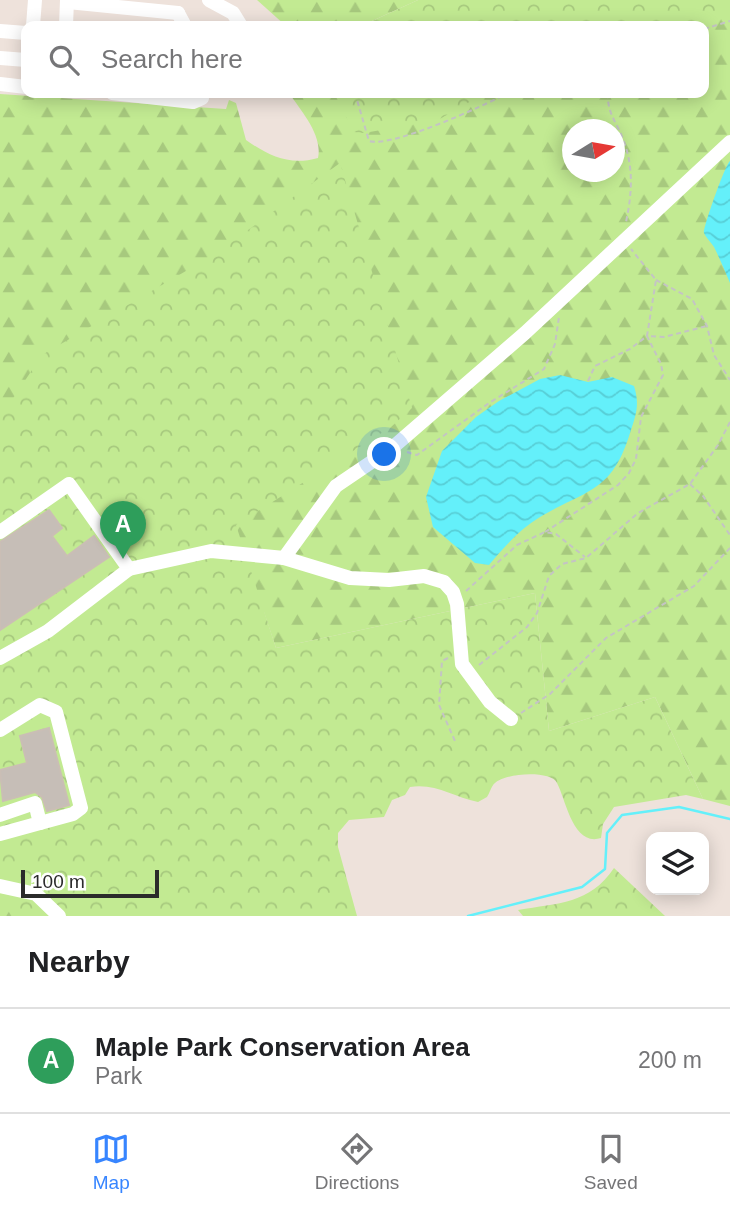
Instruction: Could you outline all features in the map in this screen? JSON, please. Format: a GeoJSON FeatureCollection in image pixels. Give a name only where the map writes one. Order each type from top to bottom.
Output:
{"type":"FeatureCollection","features":[{"type":"Feature","properties":{"kind":"lane"},"geometry":{"type":"LineString","coordinates":[[34,21],[36,0]]}},
{"type":"Feature","properties":{"kind":"lane"},"geometry":{"type":"LineString","coordinates":[[209,0],[233,13],[238,21]]}},
{"type":"Feature","properties":{"kind":"lane"},"geometry":{"type":"LineString","coordinates":[[66,21],[68,1],[175,21]]}},
{"type":"Feature","properties":{"kind":"lane"},"geometry":{"type":"LineString","coordinates":[[0,31],[21,33]]}},
{"type":"Feature","properties":{"kind":"lane"},"geometry":{"type":"LineString","coordinates":[[0,58],[21,60]]}},
{"type":"Feature","properties":{"kind":"lane"},"geometry":{"type":"LineString","coordinates":[[0,84],[21,86]]}},
{"type":"Feature","properties":{"kind":"lane"},"geometry":{"type":"LineString","coordinates":[[180,98],[193,102],[202,98]]}},
{"type":"Feature","properties":{"kind":"lane"},"geometry":{"type":"LineString","coordinates":[[284,558],[327,494],[392,448],[562,298],[730,142]]}},
{"type":"Feature","properties":{"kind":"lane"},"geometry":{"type":"LineString","coordinates":[[0,532],[69,484],[129,569]]}},
{"type":"Feature","properties":{"kind":"lane"},"geometry":{"type":"LineString","coordinates":[[0,658],[48,631],[129,569],[211,551],[284,558],[350,578],[389,580],[424,576],[444,582],[453,592],[457,604],[459,654],[468,672],[490,702],[511,719]]}},
{"type":"Feature","properties":{"kind":"lane"},"geometry":{"type":"LineString","coordinates":[[0,730],[40,705],[56,712],[81,808],[73,814],[0,834]]}},
{"type":"Feature","properties":{"kind":"lane"},"geometry":{"type":"LineString","coordinates":[[0,815],[35,803],[40,823]]}},
{"type":"Feature","properties":{"kind":"lane"},"geometry":{"type":"LineString","coordinates":[[0,886],[36,894],[59,916]]}},
{"type":"Feature","properties":{"kind":"path"},"geometry":{"type":"LineString","coordinates":[[709,28],[730,21]]}},
{"type":"Feature","properties":{"kind":"path"},"geometry":{"type":"LineString","coordinates":[[356,98],[364,133],[369,141],[378,143],[428,129],[497,98]]}},
{"type":"Feature","properties":{"kind":"path"},"geometry":{"type":"LineString","coordinates":[[608,98],[609,114],[622,137],[631,164],[631,199],[623,239],[656,280],[692,299],[707,326],[714,355],[730,380]]}},
{"type":"Feature","properties":{"kind":"path"},"geometry":{"type":"LineString","coordinates":[[457,604],[470,586],[497,566],[517,545],[545,531],[618,485],[629,473],[636,459],[641,417],[663,375],[662,364],[647,336],[656,280]]}},
{"type":"Feature","properties":{"kind":"path"},"geometry":{"type":"LineString","coordinates":[[392,448],[417,455],[489,403],[544,369],[555,344],[562,298]]}},
{"type":"Feature","properties":{"kind":"path"},"geometry":{"type":"LineString","coordinates":[[588,382],[595,366],[630,349],[647,336],[664,337],[707,326]]}},
{"type":"Feature","properties":{"kind":"path"},"geometry":{"type":"LineString","coordinates":[[468,672],[501,650],[527,627],[537,613],[549,576],[562,564],[586,558],[638,513],[690,484],[730,422]]}},
{"type":"Feature","properties":{"kind":"path"},"geometry":{"type":"LineString","coordinates":[[690,484],[703,496],[730,535]]}},
{"type":"Feature","properties":{"kind":"path"},"geometry":{"type":"LineString","coordinates":[[545,531],[556,534],[586,558]]}},
{"type":"Feature","properties":{"kind":"path"},"geometry":{"type":"LineString","coordinates":[[511,719],[550,694],[606,638],[694,586],[730,548]]}},
{"type":"Feature","properties":{"kind":"path"},"geometry":{"type":"LineString","coordinates":[[455,741],[439,705],[442,661],[459,654]]}},
{"type":"Feature","properties":{"kind":"green space"},"geometry":{"type":"Polygon","coordinates":[[[257,0],[418,0],[372,21],[280,21],[257,0]]]}},
{"type":"Feature","properties":{"kind":"green space"},"geometry":{"type":"Polygon","coordinates":[[[418,0],[730,0],[730,11],[695,21],[372,21],[418,0]]]}},
{"type":"Feature","properties":{"kind":"green space"},"geometry":{"type":"Polygon","coordinates":[[[684,0],[730,0],[730,806],[703,799],[655,697],[549,731],[535,593],[276,648],[264,612],[298,916],[0,916],[0,94],[21,95],[21,98],[60,98],[226,109],[229,100],[236,103],[246,140],[271,155],[289,160],[318,158],[319,149],[314,132],[292,98],[709,98],[709,21],[597,21],[684,0]]]}},
{"type":"Feature","properties":{"kind":"green space"},"geometry":{"type":"Polygon","coordinates":[[[337,98],[476,98],[438,120],[364,133],[354,132],[337,98]]]}},
{"type":"Feature","properties":{"kind":"green space"},"geometry":{"type":"Polygon","coordinates":[[[340,163],[412,408],[391,427],[236,525],[276,648],[535,593],[549,731],[655,697],[703,799],[686,795],[614,807],[603,824],[601,838],[591,839],[577,829],[557,783],[546,776],[527,774],[500,780],[494,784],[487,797],[478,802],[428,787],[410,787],[405,795],[392,800],[384,817],[349,820],[338,833],[338,847],[357,916],[15,916],[5,900],[0,901],[0,418],[42,355],[215,254],[340,163]]]}},
{"type":"Feature","properties":{"kind":"green space"},"geometry":{"type":"Polygon","coordinates":[[[614,868],[665,916],[523,916],[518,910],[560,903],[584,895],[605,880],[614,868]]]}},
{"type":"Feature","properties":{"kind":"water"},"geometry":{"type":"Polygon","coordinates":[[[730,161],[730,283],[714,247],[704,233],[730,161]]]}},
{"type":"Feature","properties":{"kind":"water"},"geometry":{"type":"Polygon","coordinates":[[[560,375],[588,382],[612,377],[634,386],[636,410],[623,452],[615,467],[596,487],[533,522],[489,565],[475,563],[433,527],[426,497],[442,451],[476,417],[499,401],[540,379],[560,375]]]}},
{"type":"Feature","properties":{"kind":"building"},"geometry":{"type":"Polygon","coordinates":[[[49,510],[62,528],[52,536],[67,556],[94,536],[109,557],[0,630],[0,542],[49,510]]]}},
{"type":"Feature","properties":{"kind":"building"},"geometry":{"type":"Polygon","coordinates":[[[49,728],[69,805],[47,811],[42,797],[35,792],[3,801],[0,770],[27,763],[20,736],[49,728]]]}},
{"type":"Feature","properties":{"kind":"waterway"},"geometry":{"type":"LineString","coordinates":[[468,916],[582,887],[605,869],[607,833],[622,815],[679,807],[730,819]]}},
{"type":"Feature","properties":{"kind":"place","name":"Maple Park Conservation Area"},"geometry":{"type":"Point","coordinates":[123,559]}}]}
